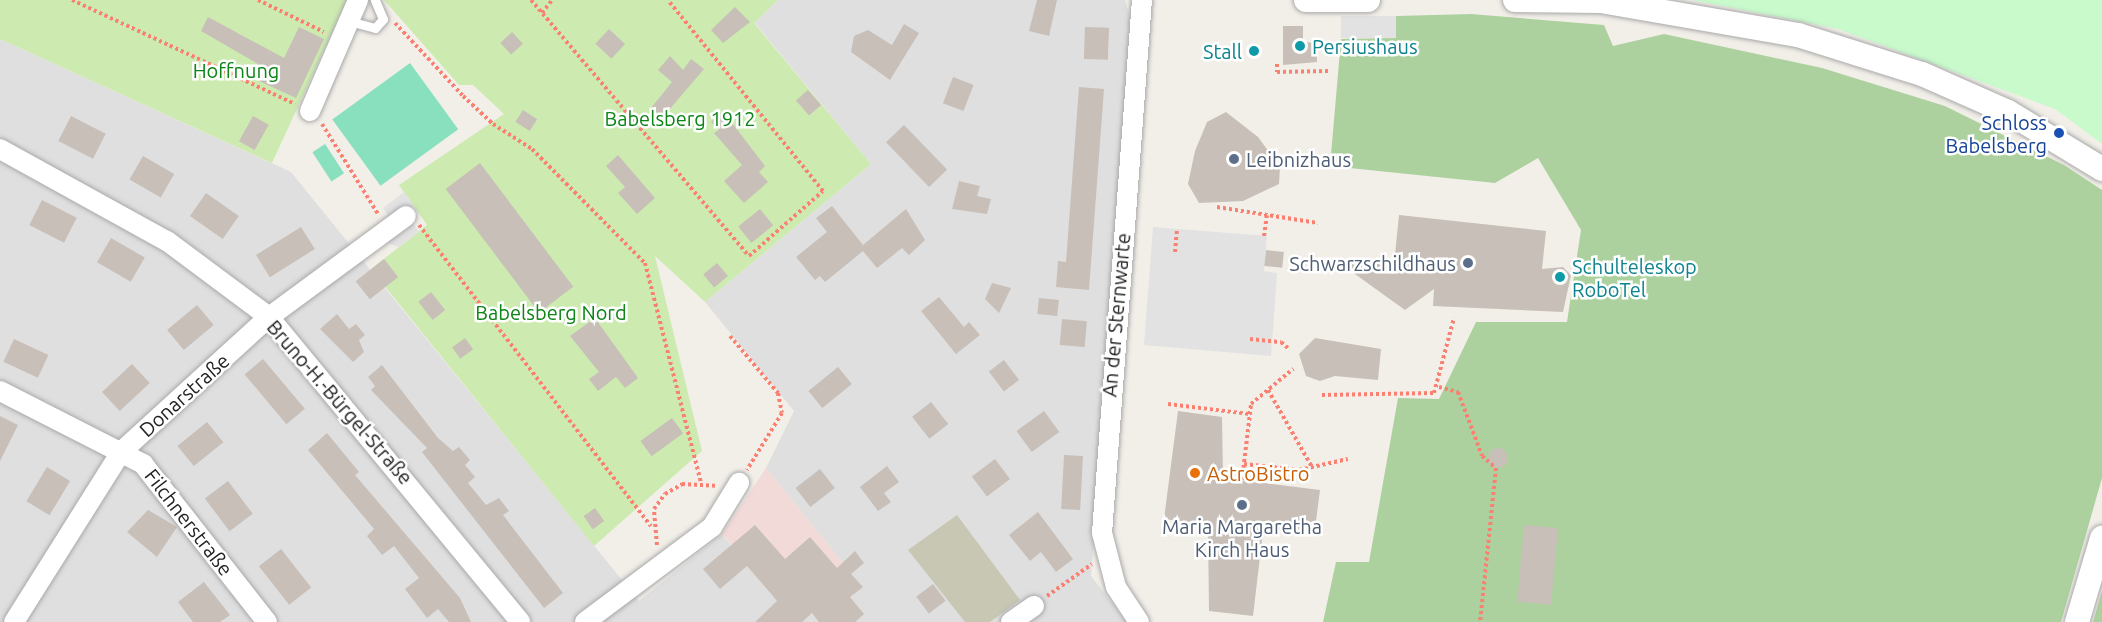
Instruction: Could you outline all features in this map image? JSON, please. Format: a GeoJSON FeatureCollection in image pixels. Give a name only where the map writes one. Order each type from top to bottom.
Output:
{"type":"FeatureCollection","features":[{"type":"Feature","properties":{"kind":"street"},"geometry":{"type":"LineString","coordinates":[[310,111],[358,0]]}},
{"type":"Feature","properties":{"kind":"street","name":"An der Sternwarte"},"geometry":{"type":"LineString","coordinates":[[1139,622],[1116,587],[1102,532],[1142,0]]}},
{"type":"Feature","properties":{"kind":"street"},"geometry":{"type":"LineString","coordinates":[[1306,0],[1368,0]]}},
{"type":"Feature","properties":{"kind":"street"},"geometry":{"type":"LineString","coordinates":[[1515,0],[1601,1],[1798,34],[1922,74],[1976,98],[2102,169]]}},
{"type":"Feature","properties":{"kind":"street","name":"Bruno-H.-Bürgel-Straße"},"geometry":{"type":"LineString","coordinates":[[0,149],[167,241],[269,317],[520,622]]}},
{"type":"Feature","properties":{"kind":"street","name":"Donarstraße"},"geometry":{"type":"LineString","coordinates":[[14,622],[121,453],[269,317],[406,216]]}},
{"type":"Feature","properties":{"kind":"street","name":"Filchnerstraße"},"geometry":{"type":"LineString","coordinates":[[0,391],[143,464],[267,622]]}},
{"type":"Feature","properties":{"kind":"street"},"geometry":{"type":"LineString","coordinates":[[585,622],[712,527],[735,489]]}},
{"type":"Feature","properties":{"kind":"street"},"geometry":{"type":"LineString","coordinates":[[2077,622],[2102,538]]}},
{"type":"Feature","properties":{"kind":"street"},"geometry":{"type":"LineString","coordinates":[[1013,622],[1034,606]]}},
{"type":"Feature","properties":{"kind":"lane"},"geometry":{"type":"LineString","coordinates":[[349,21],[375,28],[383,19],[375,0]]}},
{"type":"Feature","properties":{"kind":"path"},"geometry":{"type":"LineString","coordinates":[[72,0],[310,111],[375,211]]}},
{"type":"Feature","properties":{"kind":"path"},"geometry":{"type":"LineString","coordinates":[[258,0],[341,40]]}},
{"type":"Feature","properties":{"kind":"path"},"geometry":{"type":"LineString","coordinates":[[531,0],[749,256],[823,191],[668,0]]}},
{"type":"Feature","properties":{"kind":"path"},"geometry":{"type":"LineString","coordinates":[[542,13],[552,0]]}},
{"type":"Feature","properties":{"kind":"path"},"geometry":{"type":"LineString","coordinates":[[383,19],[403,26],[463,96],[493,124],[532,149],[645,263],[701,482]]}},
{"type":"Feature","properties":{"kind":"path"},"geometry":{"type":"LineString","coordinates":[[1277,64],[1277,72],[1328,70]]}},
{"type":"Feature","properties":{"kind":"path"},"geometry":{"type":"LineString","coordinates":[[1217,207],[1318,223]]}},
{"type":"Feature","properties":{"kind":"path"},"geometry":{"type":"LineString","coordinates":[[1264,236],[1267,215]]}},
{"type":"Feature","properties":{"kind":"path"},"geometry":{"type":"LineString","coordinates":[[423,228],[651,526],[663,565]]}},
{"type":"Feature","properties":{"kind":"path"},"geometry":{"type":"LineString","coordinates":[[1175,252],[1177,229]]}},
{"type":"Feature","properties":{"kind":"path"},"geometry":{"type":"LineString","coordinates":[[1322,395],[1428,395],[1439,387],[1454,318]]}},
{"type":"Feature","properties":{"kind":"path"},"geometry":{"type":"LineString","coordinates":[[651,526],[654,509],[665,494],[701,482],[735,489],[782,413],[778,393],[730,336]]}},
{"type":"Feature","properties":{"kind":"path"},"geometry":{"type":"LineString","coordinates":[[1250,339],[1281,342],[1289,350]]}},
{"type":"Feature","properties":{"kind":"path"},"geometry":{"type":"LineString","coordinates":[[1242,480],[1251,404],[1293,369]]}},
{"type":"Feature","properties":{"kind":"path"},"geometry":{"type":"LineString","coordinates":[[1439,387],[1458,392],[1482,456],[1496,468],[1480,622]]}},
{"type":"Feature","properties":{"kind":"path"},"geometry":{"type":"LineString","coordinates":[[1268,390],[1312,467]]}},
{"type":"Feature","properties":{"kind":"path"},"geometry":{"type":"LineString","coordinates":[[1168,404],[1250,414]]}},
{"type":"Feature","properties":{"kind":"path"},"geometry":{"type":"LineString","coordinates":[[1244,464],[1312,467],[1348,459]]}},
{"type":"Feature","properties":{"kind":"path"},"geometry":{"type":"LineString","coordinates":[[1056,589],[1084,569]]}},
{"type":"Feature","properties":{"kind":"shaded area"},"geometry":{"type":"Polygon","coordinates":[[[778,0],[1125,0],[1133,28],[1091,576],[1127,622],[0,622],[0,39],[291,172],[639,601],[722,534],[773,597],[842,562],[766,468],[794,411],[705,302],[871,164],[754,22],[778,0]]]}},
{"type":"Feature","properties":{"kind":"shaded area"},"geometry":{"type":"Polygon","coordinates":[[[1341,16],[1396,16],[1396,38],[1341,38],[1341,16]]]}},
{"type":"Feature","properties":{"kind":"shaded area"},"geometry":{"type":"Polygon","coordinates":[[[404,192],[414,206],[405,213],[419,232],[399,247],[381,241],[391,219],[383,208],[404,192]]]}},
{"type":"Feature","properties":{"kind":"shaded area"},"geometry":{"type":"Polygon","coordinates":[[[1153,227],[1267,236],[1264,271],[1277,273],[1271,356],[1144,345],[1153,227]]]}},
{"type":"Feature","properties":{"kind":"shaded area"},"geometry":{"type":"Polygon","coordinates":[[[766,468],[843,563],[791,611],[722,534],[766,468]]]}},
{"type":"Feature","properties":{"kind":"shaded area"},"geometry":{"type":"Polygon","coordinates":[[[957,515],[1020,600],[990,622],[965,622],[908,550],[957,515]]]}},
{"type":"Feature","properties":{"kind":"green space","name":"Hoffnung"},"geometry":{"type":"Polygon","coordinates":[[[0,0],[347,0],[272,163],[0,39],[0,0]]]}},
{"type":"Feature","properties":{"kind":"green space"},"geometry":{"type":"Polygon","coordinates":[[[384,0],[778,0],[754,23],[871,164],[705,302],[655,256],[702,451],[594,546],[371,269],[427,225],[399,185],[504,114],[473,85],[459,85],[384,0]]]}},
{"type":"Feature","properties":{"kind":"green space"},"geometry":{"type":"Polygon","coordinates":[[[1692,0],[2102,0],[2102,144],[2055,109],[1838,29],[1692,0]]]}},
{"type":"Feature","properties":{"kind":"green space"},"geometry":{"type":"Polygon","coordinates":[[[1471,14],[1604,25],[1613,46],[1664,34],[1822,68],[1945,106],[2064,165],[2102,190],[2102,478],[2061,622],[1323,622],[1336,562],[1369,562],[1398,398],[1439,399],[1476,322],[1567,322],[1581,230],[1538,158],[1495,183],[1330,166],[1341,39],[1396,38],[1396,16],[1471,14]]]}},
{"type":"Feature","properties":{"kind":"green space"},"geometry":{"type":"Polygon","coordinates":[[[410,63],[458,129],[381,186],[332,119],[410,63]]]}},
{"type":"Feature","properties":{"kind":"green space"},"geometry":{"type":"Polygon","coordinates":[[[325,144],[344,173],[331,182],[312,152],[325,144]]]}},
{"type":"Feature","properties":{"kind":"green space"},"geometry":{"type":"Polygon","coordinates":[[[2102,591],[2102,622],[2093,622],[2102,591]]]}},
{"type":"Feature","properties":{"kind":"building"},"geometry":{"type":"Polygon","coordinates":[[[1037,0],[1057,0],[1049,36],[1029,31],[1037,0]]]}},
{"type":"Feature","properties":{"kind":"building"},"geometry":{"type":"Polygon","coordinates":[[[735,7],[750,22],[723,43],[711,30],[735,7]]]}},
{"type":"Feature","properties":{"kind":"building"},"geometry":{"type":"Polygon","coordinates":[[[208,17],[284,58],[299,27],[324,39],[296,98],[259,81],[265,68],[201,31],[208,17]]]}},
{"type":"Feature","properties":{"kind":"building"},"geometry":{"type":"Polygon","coordinates":[[[904,24],[919,33],[890,80],[851,52],[854,36],[868,30],[892,45],[904,24]]]}},
{"type":"Feature","properties":{"kind":"building","name":"Persiushaus"},"geometry":{"type":"Polygon","coordinates":[[[1283,26],[1303,26],[1303,42],[1317,43],[1317,62],[1283,65],[1283,26]]]}},
{"type":"Feature","properties":{"kind":"building"},"geometry":{"type":"Polygon","coordinates":[[[1085,27],[1109,28],[1108,60],[1084,59],[1085,27]]]}},
{"type":"Feature","properties":{"kind":"building"},"geometry":{"type":"Polygon","coordinates":[[[609,29],[625,44],[611,59],[595,44],[609,29]]]}},
{"type":"Feature","properties":{"kind":"building"},"geometry":{"type":"Polygon","coordinates":[[[512,32],[523,44],[511,55],[500,43],[512,32]]]}},
{"type":"Feature","properties":{"kind":"building"},"geometry":{"type":"Polygon","coordinates":[[[670,56],[683,70],[691,59],[704,69],[663,117],[651,108],[672,82],[658,70],[670,56]]]}},
{"type":"Feature","properties":{"kind":"building"},"geometry":{"type":"Polygon","coordinates":[[[953,77],[974,85],[964,111],[943,103],[953,77]]]}},
{"type":"Feature","properties":{"kind":"building"},"geometry":{"type":"Polygon","coordinates":[[[1079,87],[1104,89],[1089,290],[1056,287],[1058,261],[1066,262],[1079,87]]]}},
{"type":"Feature","properties":{"kind":"building"},"geometry":{"type":"Polygon","coordinates":[[[808,90],[821,105],[809,116],[796,100],[808,90]]]}},
{"type":"Feature","properties":{"kind":"building"},"geometry":{"type":"Polygon","coordinates":[[[523,110],[537,119],[530,131],[515,122],[523,110]]]}},
{"type":"Feature","properties":{"kind":"building"},"geometry":{"type":"Polygon","coordinates":[[[723,111],[765,166],[759,172],[768,182],[744,203],[724,181],[742,165],[714,133],[719,130],[711,122],[723,111]]]}},
{"type":"Feature","properties":{"kind":"building","name":"Leibnizhaus"},"geometry":{"type":"Polygon","coordinates":[[[1226,112],[1258,137],[1280,167],[1279,184],[1243,201],[1199,203],[1188,184],[1195,151],[1207,122],[1226,112]]]}},
{"type":"Feature","properties":{"kind":"building"},"geometry":{"type":"Polygon","coordinates":[[[71,116],[106,134],[93,159],[58,141],[71,116]]]}},
{"type":"Feature","properties":{"kind":"building"},"geometry":{"type":"Polygon","coordinates":[[[253,116],[269,125],[255,150],[239,141],[253,116]]]}},
{"type":"Feature","properties":{"kind":"building"},"geometry":{"type":"Polygon","coordinates":[[[904,125],[947,170],[929,187],[886,142],[904,125]]]}},
{"type":"Feature","properties":{"kind":"building"},"geometry":{"type":"Polygon","coordinates":[[[618,155],[655,198],[637,214],[618,193],[625,187],[606,166],[618,155]]]}},
{"type":"Feature","properties":{"kind":"building"},"geometry":{"type":"Polygon","coordinates":[[[143,156],[174,174],[161,197],[130,179],[143,156]]]}},
{"type":"Feature","properties":{"kind":"building"},"geometry":{"type":"Polygon","coordinates":[[[480,163],[573,287],[539,313],[446,189],[480,163]]]}},
{"type":"Feature","properties":{"kind":"building"},"geometry":{"type":"Polygon","coordinates":[[[959,181],[980,186],[977,196],[991,199],[987,214],[952,209],[959,181]]]}},
{"type":"Feature","properties":{"kind":"building"},"geometry":{"type":"Polygon","coordinates":[[[206,193],[239,216],[223,239],[190,216],[206,193]]]}},
{"type":"Feature","properties":{"kind":"building"},"geometry":{"type":"Polygon","coordinates":[[[42,200],[77,218],[64,243],[29,225],[42,200]]]}},
{"type":"Feature","properties":{"kind":"building"},"geometry":{"type":"Polygon","coordinates":[[[832,206],[863,245],[906,209],[925,240],[909,255],[902,248],[877,268],[863,251],[825,282],[820,276],[815,280],[796,257],[827,232],[816,218],[832,206]]]}},
{"type":"Feature","properties":{"kind":"building"},"geometry":{"type":"Polygon","coordinates":[[[760,209],[773,225],[751,243],[738,227],[760,209]]]}},
{"type":"Feature","properties":{"kind":"building","name":"Schwarzschildhaus"},"geometry":{"type":"Polygon","coordinates":[[[1399,215],[1546,231],[1542,269],[1563,267],[1571,275],[1563,312],[1433,306],[1434,289],[1405,310],[1334,259],[1394,265],[1399,215]]]}},
{"type":"Feature","properties":{"kind":"building"},"geometry":{"type":"Polygon","coordinates":[[[301,227],[315,249],[270,277],[256,255],[301,227]]]}},
{"type":"Feature","properties":{"kind":"building"},"geometry":{"type":"Polygon","coordinates":[[[111,238],[145,258],[131,282],[97,262],[111,238]]]}},
{"type":"Feature","properties":{"kind":"building"},"geometry":{"type":"Polygon","coordinates":[[[1266,250],[1284,252],[1282,268],[1264,266],[1266,250]]]}},
{"type":"Feature","properties":{"kind":"building"},"geometry":{"type":"Polygon","coordinates":[[[384,259],[398,277],[370,299],[356,281],[384,259]]]}},
{"type":"Feature","properties":{"kind":"building"},"geometry":{"type":"Polygon","coordinates":[[[717,263],[728,276],[714,288],[703,275],[717,263]]]}},
{"type":"Feature","properties":{"kind":"building"},"geometry":{"type":"Polygon","coordinates":[[[992,283],[1011,288],[999,313],[985,299],[992,283]]]}},
{"type":"Feature","properties":{"kind":"building"},"geometry":{"type":"Polygon","coordinates":[[[431,292],[445,310],[433,320],[418,302],[431,292]]]}},
{"type":"Feature","properties":{"kind":"building"},"geometry":{"type":"Polygon","coordinates":[[[939,297],[964,327],[969,322],[980,335],[956,354],[921,311],[939,297]]]}},
{"type":"Feature","properties":{"kind":"building"},"geometry":{"type":"Polygon","coordinates":[[[1039,298],[1059,300],[1057,316],[1037,314],[1039,298]]]}},
{"type":"Feature","properties":{"kind":"building"},"geometry":{"type":"Polygon","coordinates":[[[197,305],[214,325],[184,350],[167,330],[197,305]]]}},
{"type":"Feature","properties":{"kind":"building"},"geometry":{"type":"Polygon","coordinates":[[[337,314],[349,329],[356,324],[365,335],[359,340],[364,352],[353,362],[320,329],[337,314]]]}},
{"type":"Feature","properties":{"kind":"building"},"geometry":{"type":"Polygon","coordinates":[[[595,318],[638,378],[625,388],[616,377],[598,391],[589,379],[599,372],[570,336],[595,318]]]}},
{"type":"Feature","properties":{"kind":"building"},"geometry":{"type":"Polygon","coordinates":[[[1062,319],[1087,321],[1085,347],[1060,345],[1062,319]]]}},
{"type":"Feature","properties":{"kind":"building"},"geometry":{"type":"Polygon","coordinates":[[[465,338],[473,349],[460,359],[452,347],[465,338]]]}},
{"type":"Feature","properties":{"kind":"building"},"geometry":{"type":"Polygon","coordinates":[[[1315,338],[1381,349],[1378,380],[1335,376],[1320,381],[1306,376],[1299,354],[1315,338]]]}},
{"type":"Feature","properties":{"kind":"building"},"geometry":{"type":"Polygon","coordinates":[[[14,339],[48,355],[38,378],[3,362],[14,339]]]}},
{"type":"Feature","properties":{"kind":"building"},"geometry":{"type":"Polygon","coordinates":[[[263,359],[305,409],[286,424],[245,374],[263,359]]]}},
{"type":"Feature","properties":{"kind":"building"},"geometry":{"type":"Polygon","coordinates":[[[1004,360],[1019,380],[1004,391],[989,371],[1004,360]]]}},
{"type":"Feature","properties":{"kind":"building"},"geometry":{"type":"Polygon","coordinates":[[[132,364],[150,383],[120,411],[102,392],[132,364]]]}},
{"type":"Feature","properties":{"kind":"building"},"geometry":{"type":"Polygon","coordinates":[[[382,365],[438,438],[453,451],[459,447],[470,460],[465,465],[475,477],[468,483],[486,505],[499,498],[509,511],[503,515],[563,593],[544,608],[422,452],[427,448],[371,390],[375,386],[368,377],[382,365]]]}},
{"type":"Feature","properties":{"kind":"building"},"geometry":{"type":"Polygon","coordinates":[[[838,367],[852,384],[822,408],[808,391],[838,367]]]}},
{"type":"Feature","properties":{"kind":"building"},"geometry":{"type":"Polygon","coordinates":[[[931,402],[948,424],[929,439],[912,417],[931,402]]]}},
{"type":"Feature","properties":{"kind":"building"},"geometry":{"type":"Polygon","coordinates":[[[1044,411],[1059,432],[1032,452],[1016,431],[1044,411]]]}},
{"type":"Feature","properties":{"kind":"building","name":"Maria Margaretha Kirch Haus"},"geometry":{"type":"Polygon","coordinates":[[[1178,411],[1222,417],[1223,478],[1320,490],[1315,529],[1263,531],[1253,616],[1209,611],[1208,525],[1164,519],[1178,411]]]}},
{"type":"Feature","properties":{"kind":"building"},"geometry":{"type":"Polygon","coordinates":[[[0,416],[18,425],[0,461],[0,416]]]}},
{"type":"Feature","properties":{"kind":"building"},"geometry":{"type":"Polygon","coordinates":[[[672,418],[683,433],[652,456],[640,441],[672,418]]]}},
{"type":"Feature","properties":{"kind":"building"},"geometry":{"type":"Polygon","coordinates":[[[207,422],[223,442],[194,466],[177,446],[207,422]]]}},
{"type":"Feature","properties":{"kind":"building"},"geometry":{"type":"Polygon","coordinates":[[[327,433],[359,472],[355,475],[460,598],[471,622],[449,622],[438,609],[427,618],[405,589],[419,578],[394,546],[382,555],[367,536],[374,529],[308,450],[327,433]]]}},
{"type":"Feature","properties":{"kind":"building"},"geometry":{"type":"Polygon","coordinates":[[[1498,448],[1505,451],[1508,458],[1505,465],[1498,468],[1491,465],[1488,458],[1491,451],[1498,448]]]}},
{"type":"Feature","properties":{"kind":"building"},"geometry":{"type":"Polygon","coordinates":[[[1064,455],[1083,456],[1080,510],[1061,509],[1064,455]]]}},
{"type":"Feature","properties":{"kind":"building"},"geometry":{"type":"Polygon","coordinates":[[[995,459],[1010,479],[987,496],[972,476],[995,459]]]}},
{"type":"Feature","properties":{"kind":"building"},"geometry":{"type":"Polygon","coordinates":[[[887,466],[899,482],[884,493],[891,502],[878,511],[860,487],[887,466]]]}},
{"type":"Feature","properties":{"kind":"building"},"geometry":{"type":"Polygon","coordinates":[[[47,467],[70,481],[50,515],[26,501],[47,467]]]}},
{"type":"Feature","properties":{"kind":"building"},"geometry":{"type":"Polygon","coordinates":[[[820,469],[835,488],[810,507],[796,488],[820,469]]]}},
{"type":"Feature","properties":{"kind":"building"},"geometry":{"type":"Polygon","coordinates":[[[228,481],[253,514],[230,531],[205,498],[228,481]]]}},
{"type":"Feature","properties":{"kind":"building"},"geometry":{"type":"Polygon","coordinates":[[[595,508],[604,521],[593,529],[584,516],[595,508]]]}},
{"type":"Feature","properties":{"kind":"building"},"geometry":{"type":"Polygon","coordinates":[[[148,510],[177,527],[157,557],[127,532],[148,510]]]}},
{"type":"Feature","properties":{"kind":"building"},"geometry":{"type":"Polygon","coordinates":[[[1038,512],[1073,559],[1056,572],[1041,552],[1030,561],[1009,535],[1038,512]]]}},
{"type":"Feature","properties":{"kind":"building"},"geometry":{"type":"Polygon","coordinates":[[[755,525],[785,559],[810,537],[837,568],[855,551],[864,563],[851,574],[863,587],[850,597],[864,614],[855,622],[819,622],[812,613],[802,622],[755,622],[777,601],[747,566],[720,589],[703,569],[755,525]]]}},
{"type":"Feature","properties":{"kind":"building"},"geometry":{"type":"Polygon","coordinates":[[[1524,525],[1558,528],[1551,605],[1517,602],[1524,525]]]}},
{"type":"Feature","properties":{"kind":"building"},"geometry":{"type":"Polygon","coordinates":[[[281,549],[311,588],[289,605],[259,566],[281,549]]]}},
{"type":"Feature","properties":{"kind":"building"},"geometry":{"type":"Polygon","coordinates":[[[204,582],[230,615],[220,622],[193,622],[178,602],[204,582]]]}},
{"type":"Feature","properties":{"kind":"building"},"geometry":{"type":"Polygon","coordinates":[[[933,584],[946,601],[929,613],[916,597],[933,584]]]}},
{"type":"Feature","properties":{"kind":"place","name":"Persiushaus"},"geometry":{"type":"Point","coordinates":[1300,46]}},
{"type":"Feature","properties":{"kind":"place","name":"Stall"},"geometry":{"type":"Point","coordinates":[1254,51]}},
{"type":"Feature","properties":{"kind":"place","name":"Schloss Babelsberg"},"geometry":{"type":"Point","coordinates":[2059,133]}},
{"type":"Feature","properties":{"kind":"place","name":"Leibnizhaus"},"geometry":{"type":"Point","coordinates":[1234,159]}},
{"type":"Feature","properties":{"kind":"place","name":"Schwarzschildhaus"},"geometry":{"type":"Point","coordinates":[1468,263]}},
{"type":"Feature","properties":{"kind":"place","name":"Schulteleskop RoboTel"},"geometry":{"type":"Point","coordinates":[1560,277]}},
{"type":"Feature","properties":{"kind":"place","name":"AstroBistro"},"geometry":{"type":"Point","coordinates":[1195,473]}},
{"type":"Feature","properties":{"kind":"place","name":"Maria Margaretha Kirch Haus"},"geometry":{"type":"Point","coordinates":[1242,505]}},
{"type":"Feature","properties":{"kind":"park label","name":"Babelsberg 1912"},"geometry":{"type":"Point","coordinates":[680,118]}},
{"type":"Feature","properties":{"kind":"park label","name":"Babelsberg Nord"},"geometry":{"type":"Point","coordinates":[551,312]}}]}
